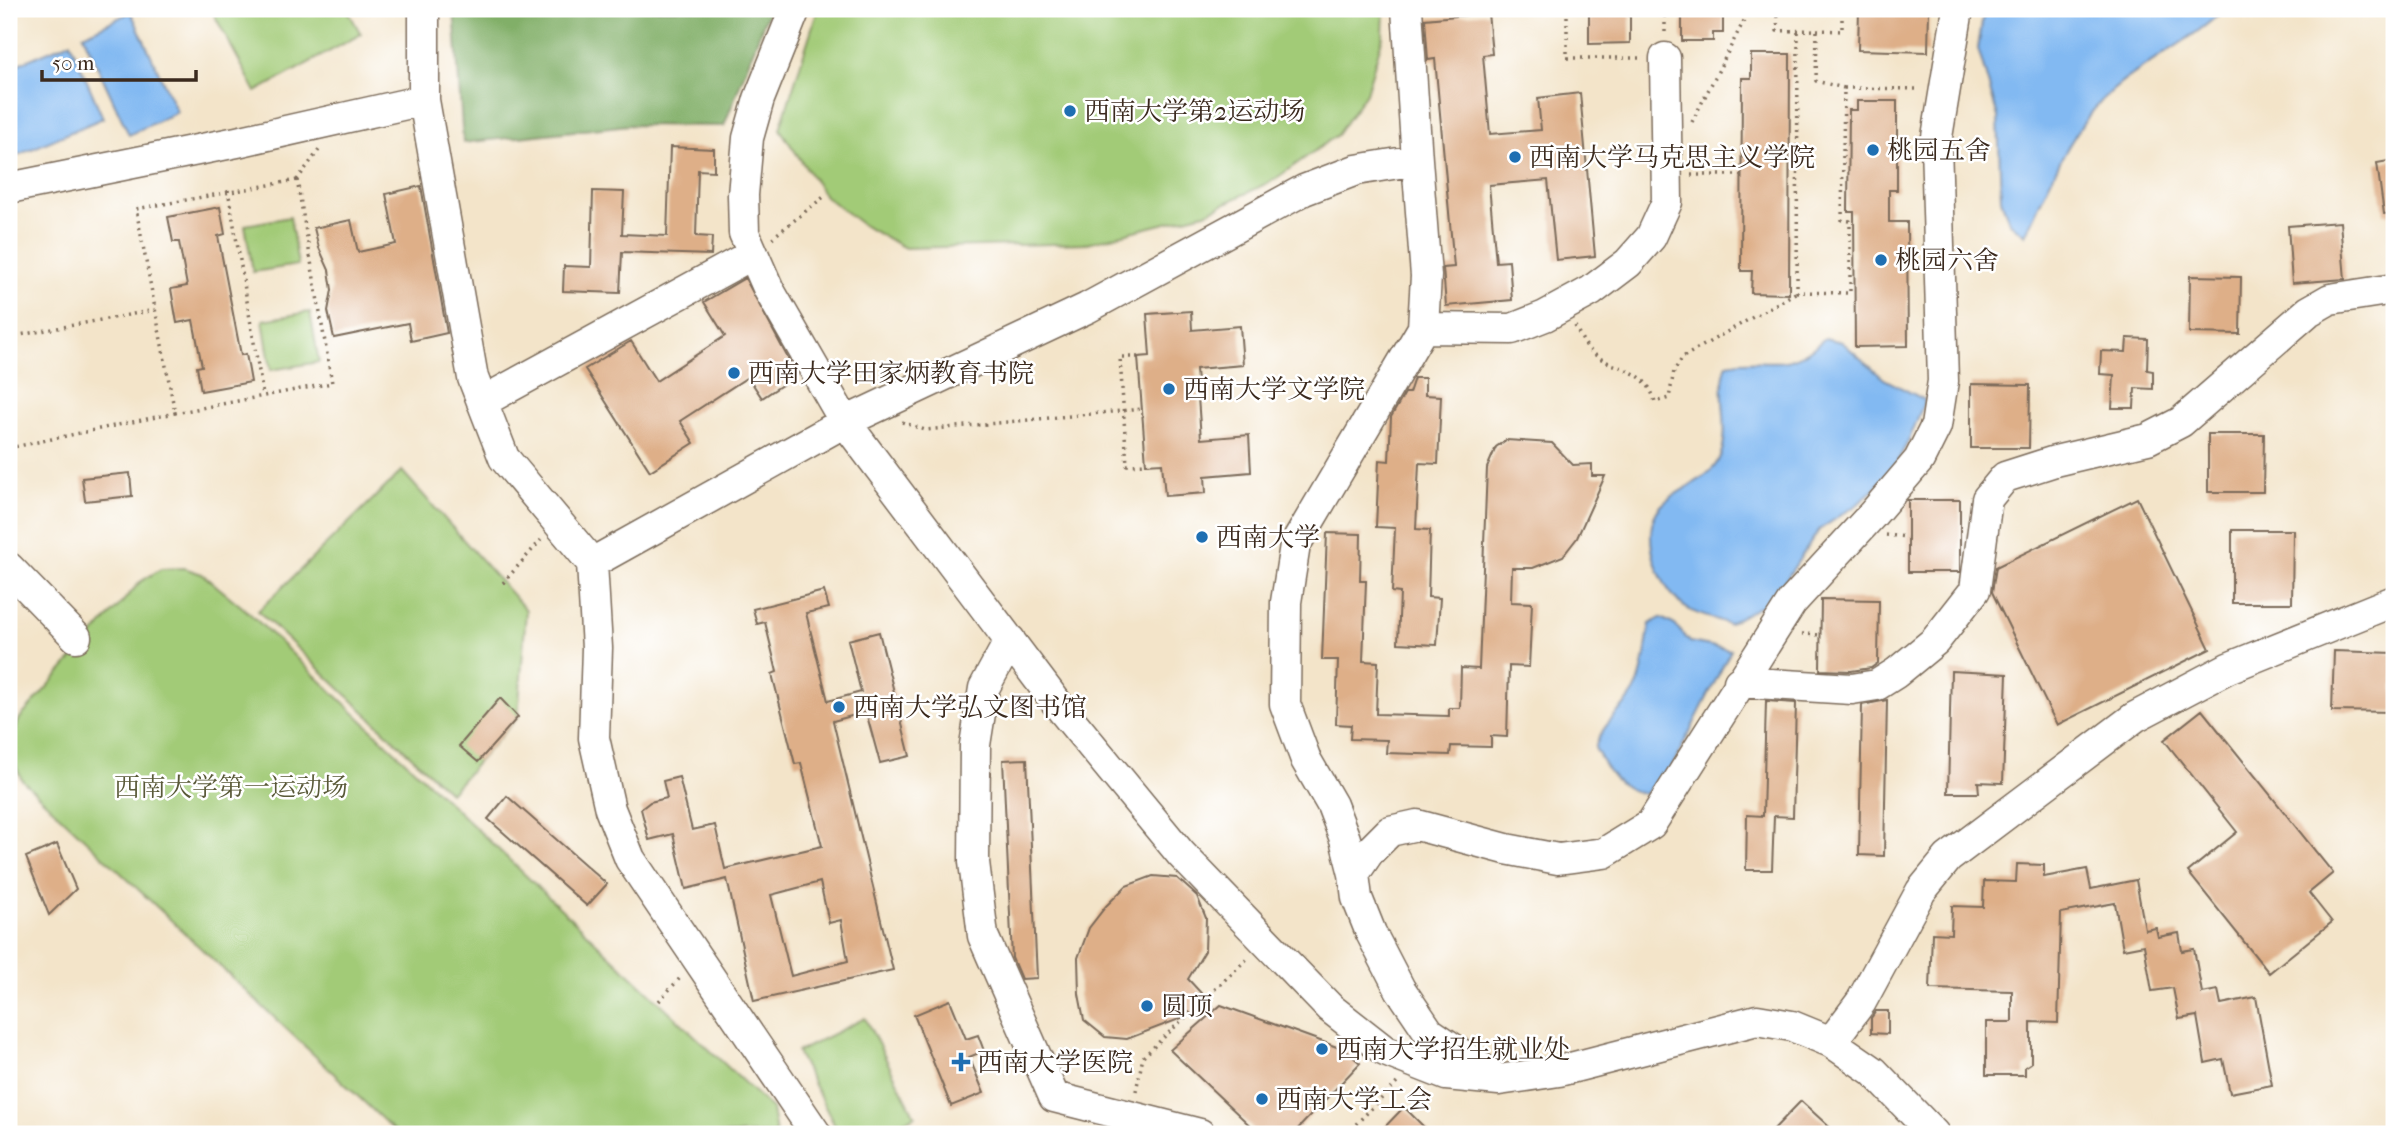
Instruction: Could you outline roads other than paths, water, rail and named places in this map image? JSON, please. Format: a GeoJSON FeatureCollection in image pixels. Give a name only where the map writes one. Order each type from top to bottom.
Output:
{"type":"FeatureCollection","features":[{"type":"Feature","properties":{"kind":"lane"},"geometry":{"type":"LineString","coordinates":[[425,9],[424,100],[473,378],[504,458],[592,563],[597,648],[594,738],[610,809],[630,859],[816,1134]]}},
{"type":"Feature","properties":{"kind":"lane"},"geometry":{"type":"LineString","coordinates":[[795,9],[759,99],[748,138],[744,233],[769,290],[1010,640],[1181,854],[1330,1008],[1385,1051],[1447,1074],[1499,1080],[1559,1071],[1757,1020],[1792,1026],[1831,1042],[1873,1071],[1934,1134]]}},
{"type":"Feature","properties":{"kind":"lane"},"geometry":{"type":"LineString","coordinates":[[1407,9],[1426,276],[1423,328],[1295,545],[1286,602],[1285,704],[1306,760],[1332,805],[1345,839],[1357,898],[1371,933],[1400,989],[1429,1032],[1499,1080]]}},
{"type":"Feature","properties":{"kind":"lane"},"geometry":{"type":"LineString","coordinates":[[1354,874],[1390,831],[1417,825],[1506,849],[1558,859],[1604,853],[1651,824],[1683,779],[1738,682],[1792,602],[1919,460],[1936,426],[1943,381],[1936,143],[1958,9]]}},
{"type":"Feature","properties":{"kind":"lane"},"geometry":{"type":"LineString","coordinates":[[1423,328],[1512,329],[1563,306],[1628,263],[1651,237],[1667,202],[1665,58]]}},
{"type":"Feature","properties":{"kind":"lane"},"geometry":{"type":"LineString","coordinates":[[9,188],[237,142],[424,100]]}},
{"type":"Feature","properties":{"kind":"lane"},"geometry":{"type":"LineString","coordinates":[[592,563],[858,416],[1087,308],[1304,190],[1356,170],[1417,160]]}},
{"type":"Feature","properties":{"kind":"lane"},"geometry":{"type":"LineString","coordinates":[[482,402],[753,254]]}},
{"type":"Feature","properties":{"kind":"lane"},"geometry":{"type":"LineString","coordinates":[[1738,682],[1852,689],[1877,685],[1935,641],[1975,590],[1987,499],[2005,477],[2055,461],[2148,439],[2180,422],[2309,311],[2330,299],[2394,289]]}},
{"type":"Feature","properties":{"kind":"lane"},"geometry":{"type":"LineString","coordinates":[[9,568],[76,637]]}},
{"type":"Feature","properties":{"kind":"lane"},"geometry":{"type":"LineString","coordinates":[[1831,1042],[1861,1002],[1921,891],[1948,858],[2135,717],[2228,668],[2394,601]]}},
{"type":"Feature","properties":{"kind":"lane"},"geometry":{"type":"LineString","coordinates":[[1010,640],[984,688],[975,745],[974,862],[983,936],[1054,1097],[1086,1108],[1131,1116],[1200,1134]]}},
{"type":"Feature","properties":{"kind":"water"},"geometry":{"type":"Polygon","coordinates":[[[1984,9],[2224,9],[2213,20],[2119,85],[2088,116],[2064,154],[2025,235],[2009,222],[2001,199],[1998,117],[1978,49],[1984,9]]]}},
{"type":"Feature","properties":{"kind":"water"},"geometry":{"type":"Polygon","coordinates":[[[131,12],[177,112],[129,135],[83,35],[131,12]]]}},
{"type":"Feature","properties":{"kind":"water"},"geometry":{"type":"Polygon","coordinates":[[[70,42],[103,118],[9,159],[9,68],[70,42]]]}},
{"type":"Feature","properties":{"kind":"water"},"geometry":{"type":"Polygon","coordinates":[[[1825,338],[1842,342],[1884,379],[1925,400],[1909,440],[1891,473],[1858,504],[1819,530],[1773,599],[1728,624],[1692,611],[1678,601],[1661,576],[1655,561],[1651,531],[1654,517],[1661,506],[1708,473],[1719,459],[1723,447],[1723,388],[1727,364],[1789,361],[1811,350],[1825,338]]]}},
{"type":"Feature","properties":{"kind":"water"},"geometry":{"type":"Polygon","coordinates":[[[1661,618],[1675,625],[1690,642],[1731,650],[1671,769],[1645,794],[1620,784],[1604,765],[1595,748],[1604,729],[1634,693],[1642,670],[1650,624],[1661,618]]]}},
{"type":"Feature","properties":{"kind":"place","name":"西南大学第2运动场"},"geometry":{"type":"Point","coordinates":[1070,111]}},
{"type":"Feature","properties":{"kind":"place","name":"桃园五舍"},"geometry":{"type":"Point","coordinates":[1873,150]}},
{"type":"Feature","properties":{"kind":"place","name":"西南大学马克思主义学院"},"geometry":{"type":"Point","coordinates":[1515,157]}},
{"type":"Feature","properties":{"kind":"place","name":"桃园六舍"},"geometry":{"type":"Point","coordinates":[1881,260]}},
{"type":"Feature","properties":{"kind":"place","name":"西南大学田家炳教育书院"},"geometry":{"type":"Point","coordinates":[734,373]}},
{"type":"Feature","properties":{"kind":"place","name":"西南大学文学院"},"geometry":{"type":"Point","coordinates":[1169,389]}},
{"type":"Feature","properties":{"kind":"place","name":"西南大学"},"geometry":{"type":"Point","coordinates":[1202,537]}},
{"type":"Feature","properties":{"kind":"place","name":"西南大学弘文图书馆"},"geometry":{"type":"Point","coordinates":[839,707]}},
{"type":"Feature","properties":{"kind":"place","name":"圆顶"},"geometry":{"type":"Point","coordinates":[1147,1006]}},
{"type":"Feature","properties":{"kind":"place","name":"西南大学招生就业处"},"geometry":{"type":"Point","coordinates":[1322,1049]}},
{"type":"Feature","properties":{"kind":"place","name":"西南大学医院"},"geometry":{"type":"Point","coordinates":[961,1062]}},
{"type":"Feature","properties":{"kind":"place","name":"西南大学工会"},"geometry":{"type":"Point","coordinates":[1262,1099]}},
{"type":"Feature","properties":{"kind":"park label","name":"西南大学第一运动场"},"geometry":{"type":"Point","coordinates":[231,787]}}]}
